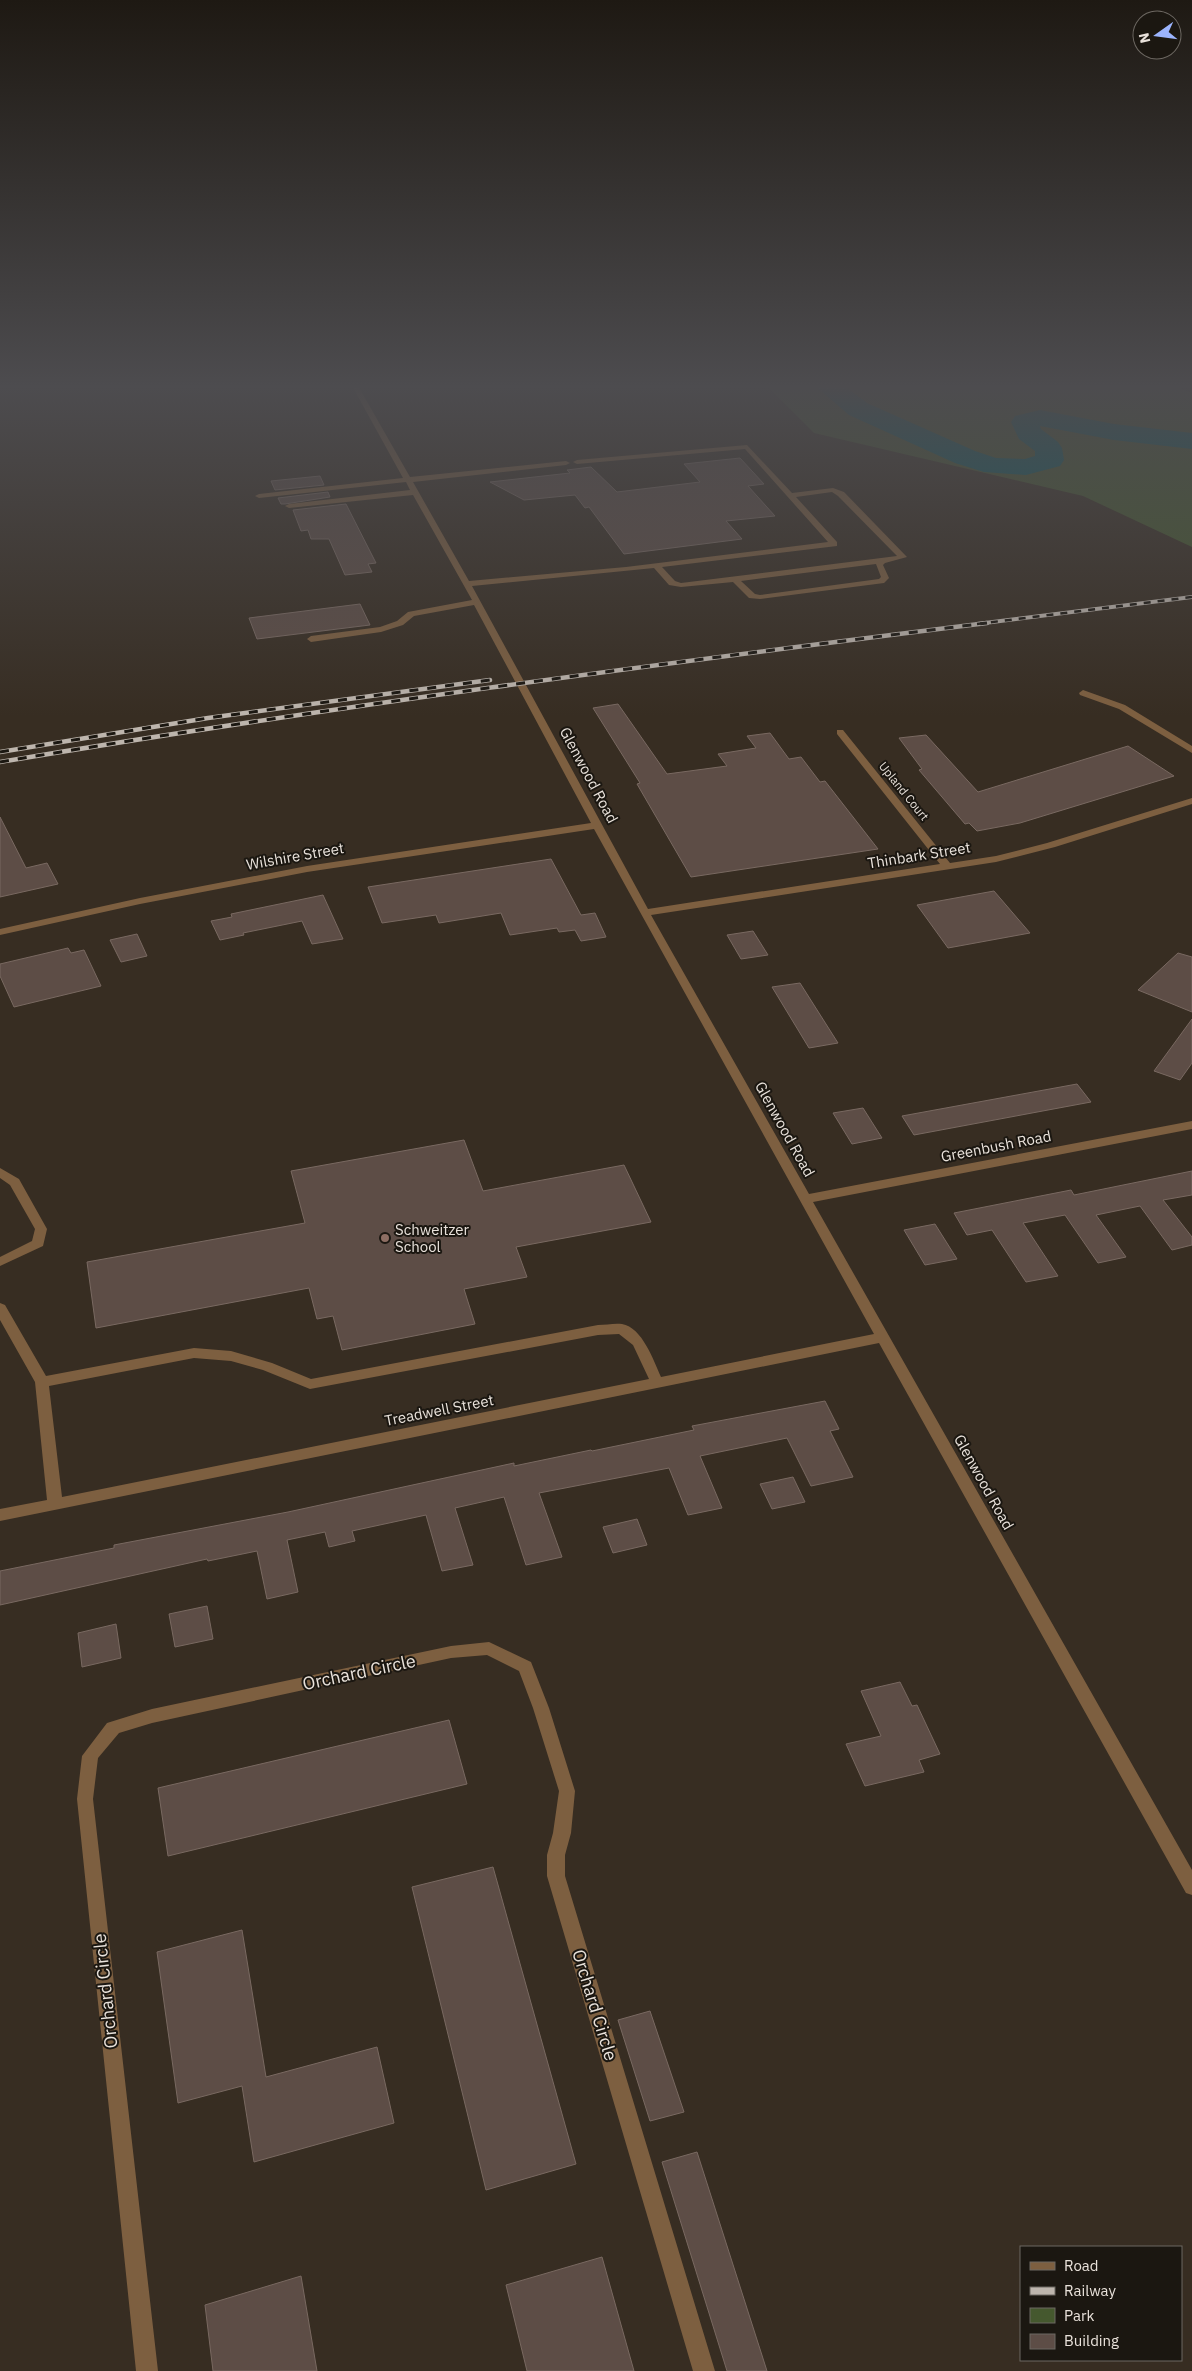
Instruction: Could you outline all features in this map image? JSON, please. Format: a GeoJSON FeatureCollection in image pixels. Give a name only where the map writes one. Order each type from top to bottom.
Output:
{"type":"FeatureCollection","features":[{"type":"Feature","properties":{"kind":"street"},"geometry":{"type":"LineString","coordinates":[[259,496],[271,495]]}},
{"type":"Feature","properties":{"kind":"street"},"geometry":{"type":"LineString","coordinates":[[355,495],[359,498]]}},
{"type":"Feature","properties":{"kind":"street"},"geometry":{"type":"LineString","coordinates":[[289,506],[390,495]]}},
{"type":"Feature","properties":{"kind":"street","name":"Glenwood Road"},"geometry":{"type":"LineString","coordinates":[[416,495],[646,913],[1192,1887]]}},
{"type":"Feature","properties":{"kind":"street"},"geometry":{"type":"LineString","coordinates":[[467,584],[656,566],[834,544],[790,495]]}},
{"type":"Feature","properties":{"kind":"street"},"geometry":{"type":"LineString","coordinates":[[656,566],[672,583],[681,585],[903,557],[842,495]]}},
{"type":"Feature","properties":{"kind":"street"},"geometry":{"type":"LineString","coordinates":[[735,579],[752,596],[760,597],[881,582],[885,578],[879,565],[882,561]]}},
{"type":"Feature","properties":{"kind":"street"},"geometry":{"type":"LineString","coordinates":[[311,639],[381,629],[400,623],[411,614],[477,602]]}},
{"type":"Feature","properties":{"kind":"street"},"geometry":{"type":"LineString","coordinates":[[1083,693],[1122,707],[1192,750]]}},
{"type":"Feature","properties":{"kind":"street","name":"Upland Court"},"geometry":{"type":"LineString","coordinates":[[840,732],[947,866]]}},
{"type":"Feature","properties":{"kind":"street","name":"Thinbark Street"},"geometry":{"type":"LineString","coordinates":[[646,913],[1025,853],[1192,802]]}},
{"type":"Feature","properties":{"kind":"street","name":"Wilshire Street"},"geometry":{"type":"LineString","coordinates":[[0,932],[140,901],[289,872],[598,825]]}},
{"type":"Feature","properties":{"kind":"street","name":"Greenbush Road"},"geometry":{"type":"LineString","coordinates":[[806,1199],[1192,1125]]}},
{"type":"Feature","properties":{"kind":"street"},"geometry":{"type":"LineString","coordinates":[[0,1172],[15,1182],[41,1229],[38,1243],[0,1262]]}},
{"type":"Feature","properties":{"kind":"street"},"geometry":{"type":"LineString","coordinates":[[0,1308],[42,1382],[55,1504]]}},
{"type":"Feature","properties":{"kind":"street"},"geometry":{"type":"LineString","coordinates":[[42,1382],[194,1353],[231,1356],[267,1366],[310,1384],[598,1330],[622,1330],[638,1342],[657,1382]]}},
{"type":"Feature","properties":{"kind":"street","name":"Treadwell Street"},"geometry":{"type":"LineString","coordinates":[[0,1515],[884,1337]]}},
{"type":"Feature","properties":{"kind":"street","name":"Orchard Circle"},"geometry":{"type":"LineString","coordinates":[[147,2371],[85,1799],[90,1756],[113,1728],[152,1716],[451,1652],[489,1648],[525,1666],[541,1708],[567,1791],[562,1833],[556,1855],[556,1876],[704,2371]]}},
{"type":"Feature","properties":{"kind":"green space"},"geometry":{"type":"Polygon","coordinates":[[[1077,495],[1192,495],[1192,547],[1077,495]]]}},
{"type":"Feature","properties":{"kind":"building"},"geometry":{"type":"Polygon","coordinates":[[[306,495],[329,495],[330,497],[285,504],[281,504],[278,498],[306,495]]]}},
{"type":"Feature","properties":{"kind":"building"},"geometry":{"type":"Polygon","coordinates":[[[514,495],[756,495],[775,516],[726,521],[742,539],[624,554],[589,507],[585,508],[575,495],[524,500],[514,495]]]}},
{"type":"Feature","properties":{"kind":"building"},"geometry":{"type":"Polygon","coordinates":[[[346,504],[376,563],[368,564],[372,572],[345,575],[329,539],[311,539],[308,530],[301,531],[293,510],[346,504]]]}},
{"type":"Feature","properties":{"kind":"building"},"geometry":{"type":"Polygon","coordinates":[[[360,604],[370,625],[257,639],[249,618],[360,604]]]}},
{"type":"Feature","properties":{"kind":"building"},"geometry":{"type":"Polygon","coordinates":[[[618,704],[667,774],[727,766],[718,754],[756,748],[747,736],[770,733],[789,759],[801,757],[820,782],[825,781],[878,849],[691,877],[637,784],[640,783],[593,708],[618,704]]]}},
{"type":"Feature","properties":{"kind":"building"},"geometry":{"type":"Polygon","coordinates":[[[926,735],[978,792],[1128,746],[1174,776],[1020,823],[977,831],[969,823],[965,824],[919,770],[922,769],[899,738],[926,735]]]}},
{"type":"Feature","properties":{"kind":"building"},"geometry":{"type":"Polygon","coordinates":[[[0,817],[26,868],[47,863],[58,884],[0,897],[0,817]]]}},
{"type":"Feature","properties":{"kind":"building"},"geometry":{"type":"Polygon","coordinates":[[[551,859],[581,915],[595,913],[606,937],[581,941],[575,930],[559,932],[557,928],[510,935],[501,913],[439,923],[436,915],[382,923],[368,887],[551,859]]]}},
{"type":"Feature","properties":{"kind":"building"},"geometry":{"type":"Polygon","coordinates":[[[994,891],[1030,933],[948,948],[917,905],[994,891]]]}},
{"type":"Feature","properties":{"kind":"building"},"geometry":{"type":"Polygon","coordinates":[[[323,895],[343,939],[312,944],[302,921],[243,933],[244,935],[220,940],[211,921],[232,917],[231,914],[323,895]]]}},
{"type":"Feature","properties":{"kind":"building"},"geometry":{"type":"Polygon","coordinates":[[[753,931],[768,955],[741,959],[727,935],[753,931]]]}},
{"type":"Feature","properties":{"kind":"building"},"geometry":{"type":"Polygon","coordinates":[[[137,934],[147,956],[121,962],[110,940],[137,934]]]}},
{"type":"Feature","properties":{"kind":"building"},"geometry":{"type":"Polygon","coordinates":[[[68,948],[71,953],[84,950],[101,986],[14,1007],[0,976],[0,964],[68,948]]]}},
{"type":"Feature","properties":{"kind":"building"},"geometry":{"type":"Polygon","coordinates":[[[1178,953],[1192,957],[1192,1012],[1138,990],[1178,953]]]}},
{"type":"Feature","properties":{"kind":"building"},"geometry":{"type":"Polygon","coordinates":[[[800,983],[838,1043],[809,1048],[772,987],[800,983]]]}},
{"type":"Feature","properties":{"kind":"building"},"geometry":{"type":"Polygon","coordinates":[[[1192,1019],[1192,1063],[1180,1080],[1154,1071],[1192,1019]]]}},
{"type":"Feature","properties":{"kind":"building"},"geometry":{"type":"Polygon","coordinates":[[[1077,1084],[1091,1102],[914,1135],[902,1116],[1077,1084]]]}},
{"type":"Feature","properties":{"kind":"building"},"geometry":{"type":"Polygon","coordinates":[[[863,1108],[882,1138],[852,1144],[833,1113],[863,1108]]]}},
{"type":"Feature","properties":{"kind":"building"},"geometry":{"type":"Polygon","coordinates":[[[464,1140],[483,1191],[624,1165],[651,1222],[516,1247],[527,1277],[464,1289],[475,1324],[342,1350],[333,1316],[317,1319],[309,1288],[96,1328],[87,1262],[305,1223],[291,1171],[464,1140]]]}},
{"type":"Feature","properties":{"kind":"building"},"geometry":{"type":"Polygon","coordinates":[[[1192,1171],[1192,1195],[1163,1200],[1192,1237],[1192,1245],[1172,1250],[1140,1206],[1096,1215],[1126,1257],[1098,1263],[1065,1215],[1023,1223],[1058,1276],[1026,1282],[992,1230],[967,1235],[954,1213],[1071,1190],[1074,1195],[1192,1171]]]}},
{"type":"Feature","properties":{"kind":"building"},"geometry":{"type":"Polygon","coordinates":[[[935,1224],[957,1259],[925,1265],[904,1230],[935,1224]]]}},
{"type":"Feature","properties":{"kind":"building"},"geometry":{"type":"Polygon","coordinates":[[[825,1401],[839,1429],[830,1431],[853,1477],[811,1486],[787,1438],[700,1456],[722,1508],[688,1515],[669,1468],[539,1493],[562,1557],[526,1565],[504,1497],[455,1508],[473,1565],[442,1571],[426,1515],[352,1531],[355,1541],[329,1547],[325,1532],[287,1540],[298,1592],[267,1599],[257,1551],[208,1561],[207,1559],[0,1605],[0,1571],[114,1548],[114,1545],[288,1512],[514,1463],[514,1466],[592,1451],[694,1430],[692,1426],[825,1401]]]}},
{"type":"Feature","properties":{"kind":"building"},"geometry":{"type":"Polygon","coordinates":[[[793,1477],[805,1502],[772,1509],[760,1484],[793,1477]]]}},
{"type":"Feature","properties":{"kind":"building"},"geometry":{"type":"Polygon","coordinates":[[[637,1519],[647,1545],[613,1553],[603,1527],[637,1519]]]}},
{"type":"Feature","properties":{"kind":"building"},"geometry":{"type":"Polygon","coordinates":[[[207,1606],[213,1639],[175,1647],[169,1614],[207,1606]]]}},
{"type":"Feature","properties":{"kind":"building"},"geometry":{"type":"Polygon","coordinates":[[[116,1624],[121,1658],[82,1667],[78,1633],[116,1624]]]}},
{"type":"Feature","properties":{"kind":"building"},"geometry":{"type":"Polygon","coordinates":[[[900,1682],[912,1706],[917,1705],[940,1754],[919,1760],[924,1772],[865,1786],[846,1744],[881,1736],[861,1691],[900,1682]]]}},
{"type":"Feature","properties":{"kind":"building"},"geometry":{"type":"Polygon","coordinates":[[[449,1720],[467,1784],[168,1856],[158,1788],[449,1720]]]}},
{"type":"Feature","properties":{"kind":"building"},"geometry":{"type":"Polygon","coordinates":[[[493,1867],[576,2164],[486,2190],[412,1887],[493,1867]]]}},
{"type":"Feature","properties":{"kind":"building"},"geometry":{"type":"Polygon","coordinates":[[[242,1930],[266,2077],[377,2047],[394,2123],[254,2162],[242,2086],[178,2103],[157,1952],[242,1930]]]}},
{"type":"Feature","properties":{"kind":"building"},"geometry":{"type":"Polygon","coordinates":[[[650,2011],[684,2112],[650,2121],[618,2020],[650,2011]]]}},
{"type":"Feature","properties":{"kind":"building"},"geometry":{"type":"Polygon","coordinates":[[[697,2152],[767,2371],[727,2371],[662,2162],[697,2152]]]}},
{"type":"Feature","properties":{"kind":"building"},"geometry":{"type":"Polygon","coordinates":[[[602,2257],[634,2371],[527,2371],[506,2285],[602,2257]]]}},
{"type":"Feature","properties":{"kind":"building"},"geometry":{"type":"Polygon","coordinates":[[[301,2276],[317,2371],[213,2371],[205,2305],[301,2276]]]}},
{"type":"Feature","properties":{"kind":"railway"},"geometry":{"type":"LineString","coordinates":[[977,624],[1192,597]]}},
{"type":"Feature","properties":{"kind":"railway"},"geometry":{"type":"LineString","coordinates":[[0,762],[246,723],[493,687],[987,623]]}},
{"type":"Feature","properties":{"kind":"railway"},"geometry":{"type":"LineString","coordinates":[[0,752],[208,718],[490,680]]}},
{"type":"Feature","properties":{"kind":"place","name":"Schweitzer School"},"geometry":{"type":"Point","coordinates":[385,1238]}}]}
